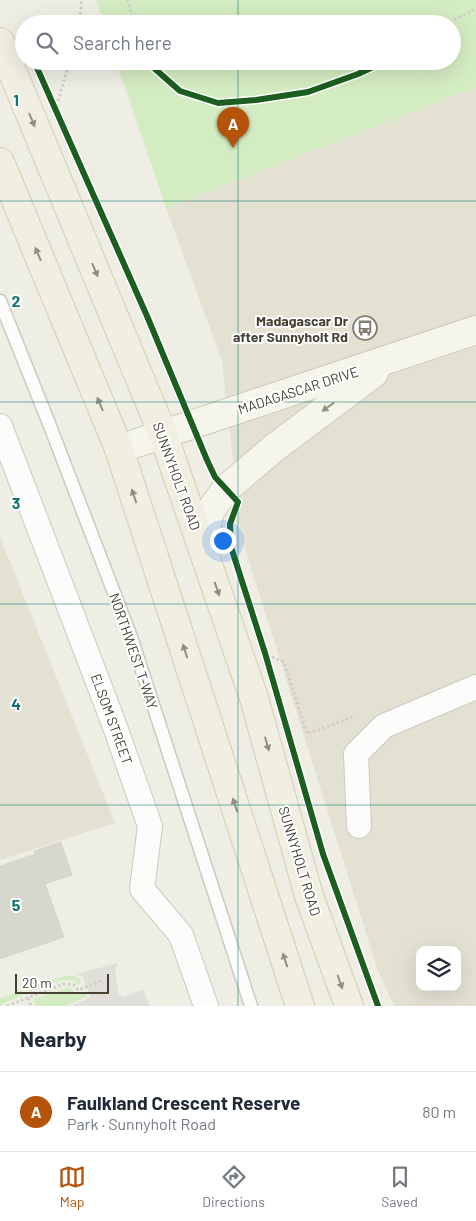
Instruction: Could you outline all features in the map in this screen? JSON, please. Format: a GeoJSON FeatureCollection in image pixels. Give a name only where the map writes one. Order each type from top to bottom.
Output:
{"type":"FeatureCollection","features":[{"type":"Feature","properties":{"kind":"main road","name":"SUNNYHOLT ROAD"},"geometry":{"type":"LineString","coordinates":[[0,42],[163,434],[254,698],[309,896],[349,1006]]}},
{"type":"Feature","properties":{"kind":"main road"},"geometry":{"type":"LineString","coordinates":[[0,162],[119,449],[300,1006]]}},
{"type":"Feature","properties":{"kind":"street","name":"MADAGASCAR DRIVE"},"geometry":{"type":"LineString","coordinates":[[119,449],[476,330]]}},
{"type":"Feature","properties":{"kind":"street"},"geometry":{"type":"LineString","coordinates":[[201,543],[211,510],[226,489],[274,448],[396,357]]}},
{"type":"Feature","properties":{"kind":"street","name":"ELSOM STREET"},"geometry":{"type":"LineString","coordinates":[[0,426],[114,724],[150,826],[142,889],[181,935],[206,1006]]}},
{"type":"Feature","properties":{"kind":"street"},"geometry":{"type":"LineString","coordinates":[[359,826],[356,754],[384,726],[476,687]]}},
{"type":"Feature","properties":{"kind":"lane","name":"NORTHWEST T-WAY"},"geometry":{"type":"LineString","coordinates":[[0,301],[131,637],[251,1006]]}},
{"type":"Feature","properties":{"kind":"path"},"geometry":{"type":"LineString","coordinates":[[80,15],[82,0]]}},
{"type":"Feature","properties":{"kind":"path"},"geometry":{"type":"LineString","coordinates":[[127,0],[132,15]]}},
{"type":"Feature","properties":{"kind":"path"},"geometry":{"type":"LineString","coordinates":[[461,16],[476,9]]}},
{"type":"Feature","properties":{"kind":"path"},"geometry":{"type":"LineString","coordinates":[[55,105],[67,70]]}},
{"type":"Feature","properties":{"kind":"path"},"geometry":{"type":"LineString","coordinates":[[156,70],[180,90],[218,103],[256,100],[308,92],[367,70]]}},
{"type":"Feature","properties":{"kind":"path"},"geometry":{"type":"LineString","coordinates":[[265,653],[268,663]]}},
{"type":"Feature","properties":{"kind":"path"},"geometry":{"type":"LineString","coordinates":[[265,653],[284,662],[307,734],[370,709],[384,726]]}},
{"type":"Feature","properties":{"kind":"path"},"geometry":{"type":"LineString","coordinates":[[7,1006],[63,984],[74,985],[78,990],[101,981]]}},
{"type":"Feature","properties":{"kind":"path"},"geometry":{"type":"LineString","coordinates":[[28,998],[31,1006]]}},
{"type":"Feature","properties":{"kind":"shaded area"},"geometry":{"type":"Polygon","coordinates":[[[476,87],[476,1006],[394,1006],[378,971],[241,536],[222,361],[166,208],[476,87]]]}},
{"type":"Feature","properties":{"kind":"shaded area"},"geometry":{"type":"Polygon","coordinates":[[[0,537],[115,823],[0,860],[0,537]]]}},
{"type":"Feature","properties":{"kind":"shaded area"},"geometry":{"type":"Polygon","coordinates":[[[118,963],[115,969],[119,995],[124,997],[143,989],[150,1006],[71,1006],[90,997],[83,977],[76,974],[118,963]]]}},
{"type":"Feature","properties":{"kind":"green space"},"geometry":{"type":"Polygon","coordinates":[[[96,0],[476,0],[476,87],[166,208],[119,70],[461,70],[461,15],[101,15],[96,0]]]}},
{"type":"Feature","properties":{"kind":"green space"},"geometry":{"type":"Polygon","coordinates":[[[65,976],[81,979],[79,985],[74,981],[62,980],[48,984],[30,993],[28,988],[65,976]]]}},
{"type":"Feature","properties":{"kind":"green space"},"geometry":{"type":"Polygon","coordinates":[[[67,988],[72,989],[75,995],[82,993],[88,996],[66,1006],[35,1006],[33,999],[67,988]]]}},
{"type":"Feature","properties":{"kind":"green space"},"geometry":{"type":"Polygon","coordinates":[[[21,991],[23,995],[0,1006],[0,998],[21,991]]]}},
{"type":"Feature","properties":{"kind":"building"},"geometry":{"type":"Polygon","coordinates":[[[61,842],[72,875],[45,884],[64,937],[0,959],[0,866],[35,854],[34,851],[61,842]]]}},
{"type":"Feature","properties":{"kind":"cycle path"},"geometry":{"type":"LineString","coordinates":[[38,70],[147,316],[207,460],[215,477],[238,502],[230,524],[231,547],[265,653],[323,854],[378,1006]]}},
{"type":"Feature","properties":{"kind":"cycle path"},"geometry":{"type":"LineString","coordinates":[[156,70],[180,91],[218,103],[256,100],[308,92],[367,70]]}},
{"type":"Feature","properties":{"kind":"place","name":"Faulkland Crescent Reserve"},"geometry":{"type":"Point","coordinates":[233,148]}},
{"type":"Feature","properties":{"kind":"place","name":"Madagascar Dr after Sunnyholt Rd"},"geometry":{"type":"Point","coordinates":[365,328]}}]}
